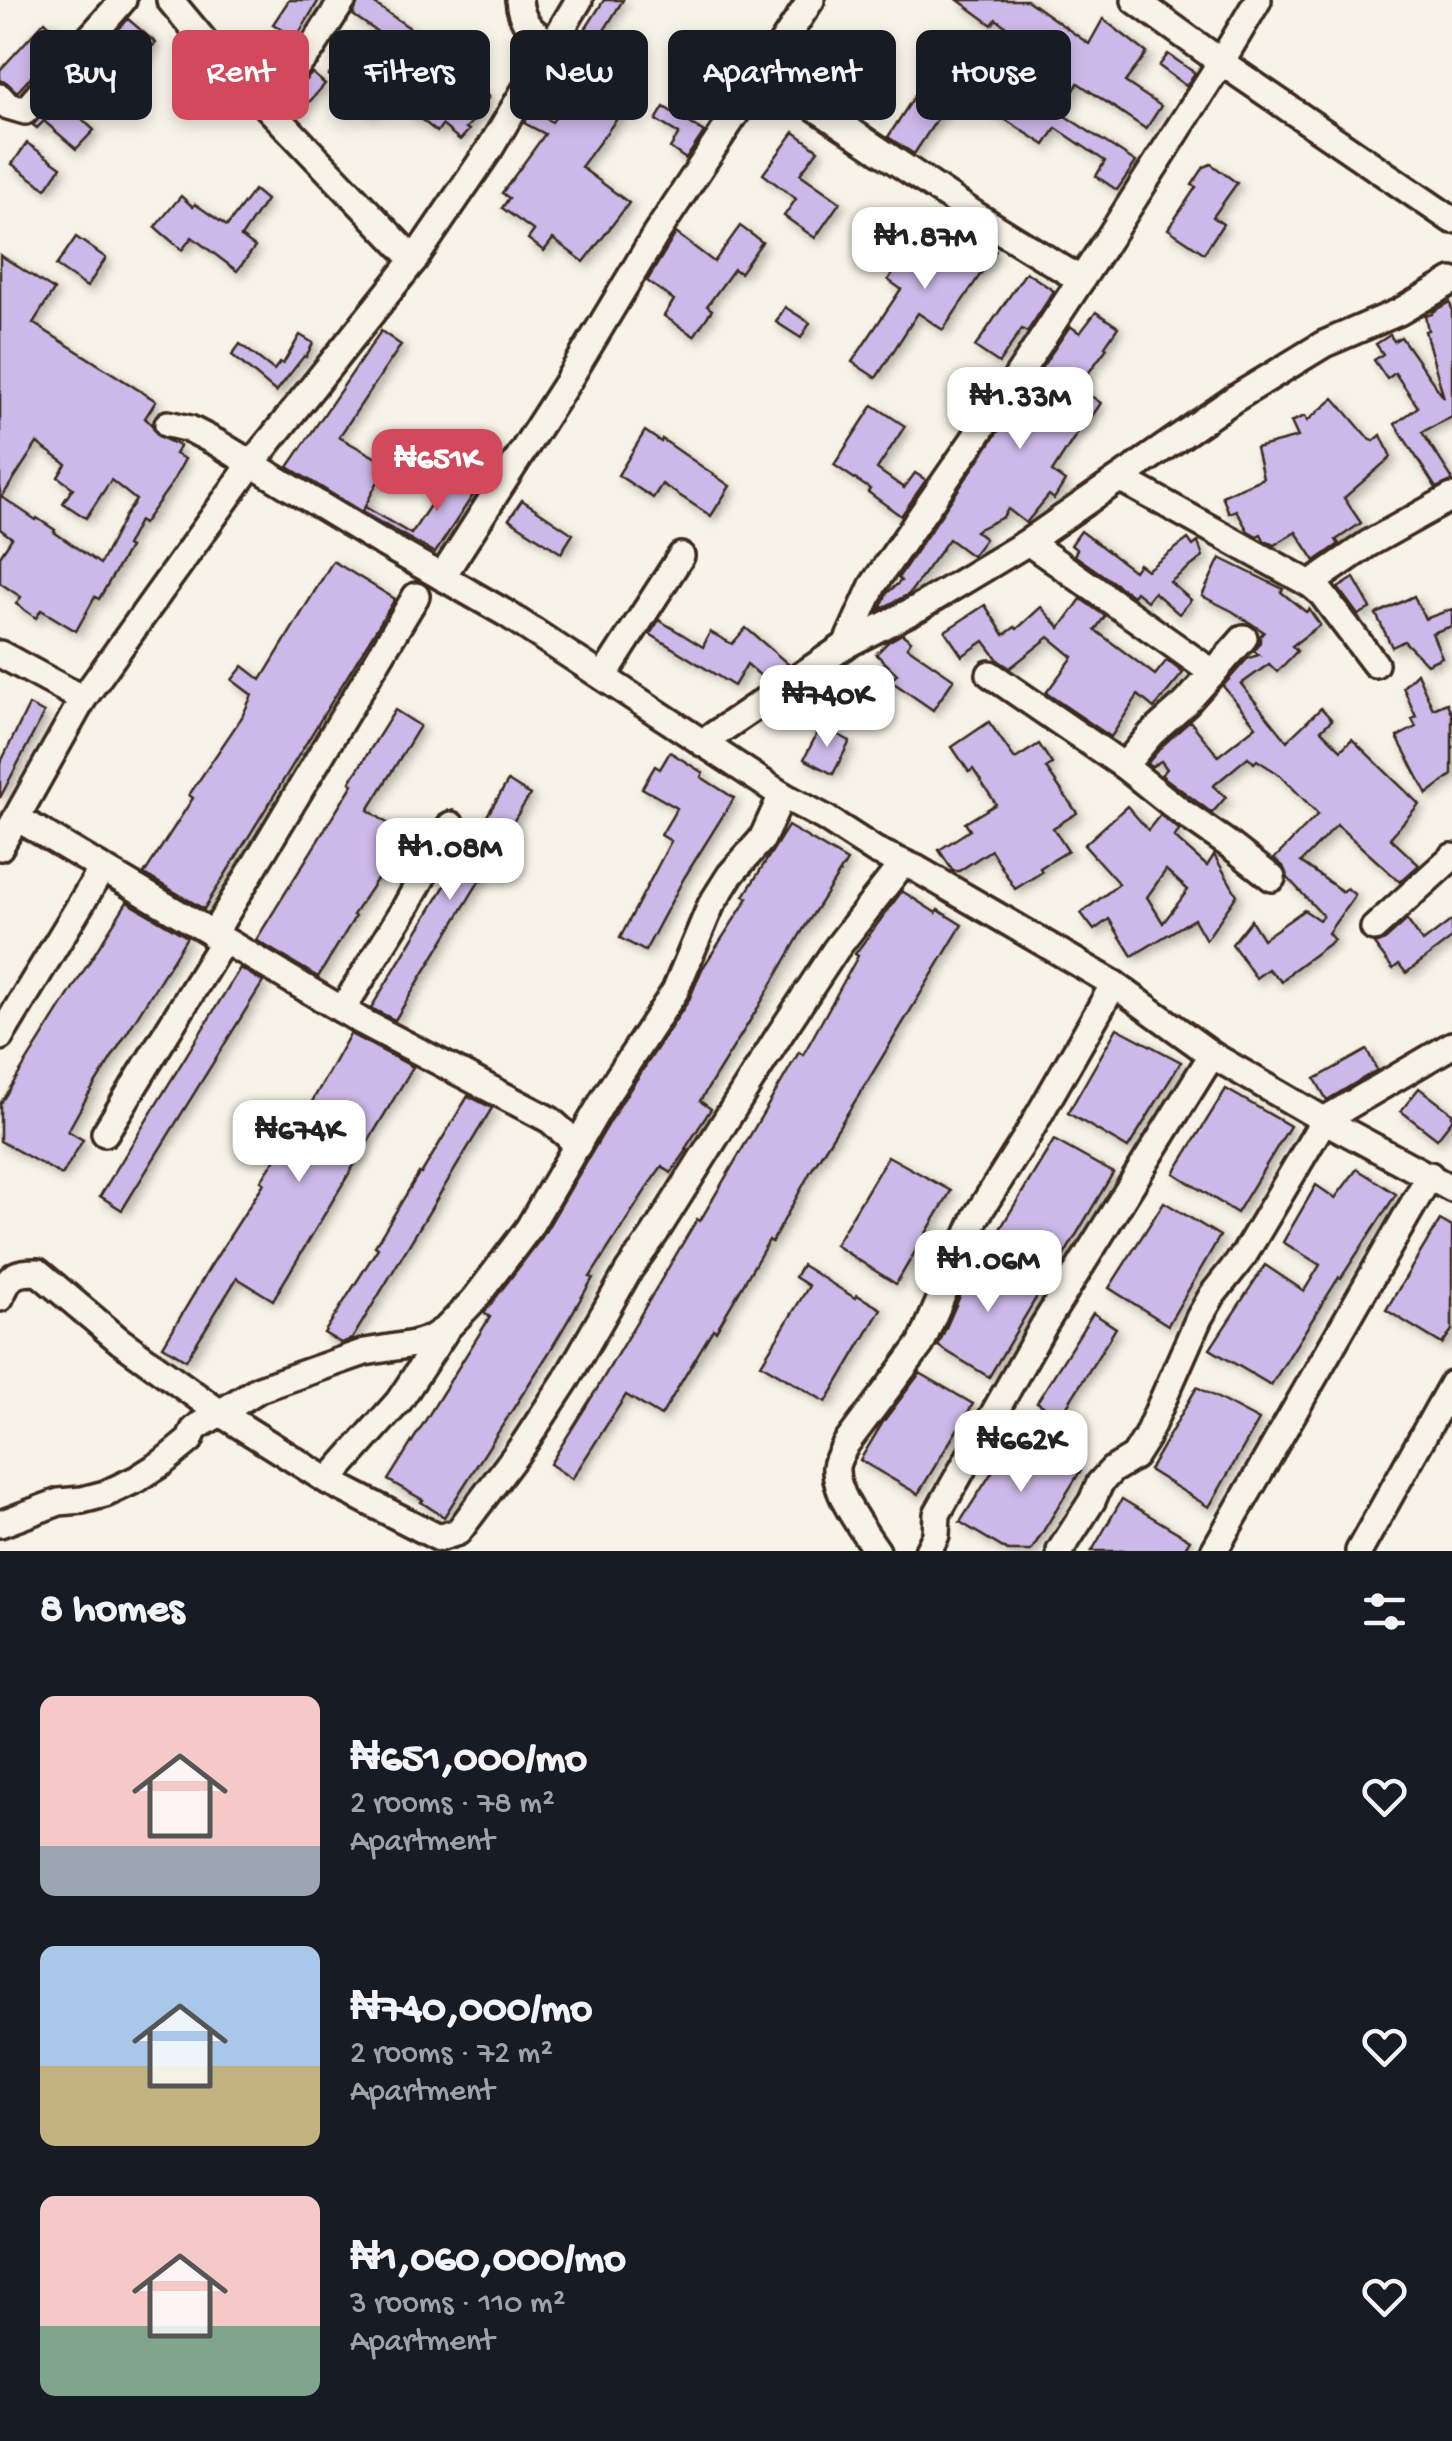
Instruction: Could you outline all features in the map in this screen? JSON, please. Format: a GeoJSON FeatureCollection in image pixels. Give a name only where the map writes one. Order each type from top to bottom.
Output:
{"type":"FeatureCollection","features":[{"type":"Feature","properties":{"kind":"street"},"geometry":{"type":"LineString","coordinates":[[0,96],[8,106],[25,111],[123,0]]}},
{"type":"Feature","properties":{"kind":"street"},"geometry":{"type":"LineString","coordinates":[[170,0],[196,30]]}},
{"type":"Feature","properties":{"kind":"street"},"geometry":{"type":"LineString","coordinates":[[309,52],[344,0]]}},
{"type":"Feature","properties":{"kind":"street"},"geometry":{"type":"LineString","coordinates":[[519,0],[524,21],[531,30]]}},
{"type":"Feature","properties":{"kind":"street"},"geometry":{"type":"LineString","coordinates":[[561,30],[578,0]]}},
{"type":"Feature","properties":{"kind":"street"},"geometry":{"type":"LineString","coordinates":[[792,30],[811,0]]}},
{"type":"Feature","properties":{"kind":"street"},"geometry":{"type":"LineString","coordinates":[[1136,0],[1452,220]]}},
{"type":"Feature","properties":{"kind":"street"},"geometry":{"type":"LineString","coordinates":[[846,645],[873,585],[1016,380],[1258,0]]}},
{"type":"Feature","properties":{"kind":"street"},"geometry":{"type":"LineString","coordinates":[[0,848],[82,699],[252,463],[414,260],[510,114]]}},
{"type":"Feature","properties":{"kind":"street"},"geometry":{"type":"LineString","coordinates":[[283,120],[414,260]]}},
{"type":"Feature","properties":{"kind":"street"},"geometry":{"type":"LineString","coordinates":[[442,577],[566,384],[656,234],[733,120]]}},
{"type":"Feature","properties":{"kind":"street"},"geometry":{"type":"LineString","coordinates":[[833,120],[1081,280]]}},
{"type":"Feature","properties":{"kind":"street"},"geometry":{"type":"LineString","coordinates":[[702,743],[846,645],[918,608],[1028,542],[1234,399],[1324,344],[1400,312],[1452,281]]}},
{"type":"Feature","properties":{"kind":"street"},"geometry":{"type":"LineString","coordinates":[[168,424],[190,430],[252,463],[508,614],[782,795],[1114,984],[1212,1056],[1441,1182],[1214,1551]]}},
{"type":"Feature","properties":{"kind":"street"},"geometry":{"type":"LineString","coordinates":[[1121,478],[1310,584],[1322,594],[1375,664]]}},
{"type":"Feature","properties":{"kind":"street"},"geometry":{"type":"LineString","coordinates":[[1310,584],[1368,544],[1452,497]]}},
{"type":"Feature","properties":{"kind":"street"},"geometry":{"type":"LineString","coordinates":[[1028,542],[1213,672]]}},
{"type":"Feature","properties":{"kind":"street"},"geometry":{"type":"LineString","coordinates":[[603,677],[681,556]]}},
{"type":"Feature","properties":{"kind":"street"},"geometry":{"type":"LineString","coordinates":[[105,1133],[416,596]]}},
{"type":"Feature","properties":{"kind":"street"},"geometry":{"type":"LineString","coordinates":[[1124,766],[1244,638]]}},
{"type":"Feature","properties":{"kind":"street"},"geometry":{"type":"LineString","coordinates":[[0,654],[82,699]]}},
{"type":"Feature","properties":{"kind":"street"},"geometry":{"type":"LineString","coordinates":[[990,674],[1124,766],[1272,878]]}},
{"type":"Feature","properties":{"kind":"street"},"geometry":{"type":"LineString","coordinates":[[0,1524],[59,1502],[105,1494],[137,1479],[190,1440],[194,1430],[260,1389],[365,1352],[414,1344],[446,1328],[474,1300],[528,1229],[607,1094],[675,991],[711,905],[730,875],[762,838],[782,795]]}},
{"type":"Feature","properties":{"kind":"street"},"geometry":{"type":"LineString","coordinates":[[17,818],[342,1010],[550,1120],[578,1144]]}},
{"type":"Feature","properties":{"kind":"street"},"geometry":{"type":"LineString","coordinates":[[342,1010],[451,825]]}},
{"type":"Feature","properties":{"kind":"street"},"geometry":{"type":"LineString","coordinates":[[1374,928],[1452,857]]}},
{"type":"Feature","properties":{"kind":"street"},"geometry":{"type":"LineString","coordinates":[[0,1298],[8,1279],[20,1272],[38,1272],[120,1342],[220,1413],[328,1481],[439,1538],[458,1532],[556,1396],[629,1270],[836,949],[903,863]]}},
{"type":"Feature","properties":{"kind":"street"},"geometry":{"type":"LineString","coordinates":[[0,1037],[102,868]]}},
{"type":"Feature","properties":{"kind":"street"},"geometry":{"type":"LineString","coordinates":[[876,1551],[841,1491],[837,1461],[921,1344],[976,1217],[1114,984]]}},
{"type":"Feature","properties":{"kind":"street"},"geometry":{"type":"LineString","coordinates":[[1060,1551],[1100,1483],[1112,1470],[1134,1457],[1146,1438],[1199,1318],[1244,1255],[1324,1120],[1452,1045]]}},
{"type":"Feature","properties":{"kind":"street"},"geometry":{"type":"LineString","coordinates":[[928,1551],[936,1535],[938,1514],[1044,1325],[1212,1056]]}},
{"type":"Feature","properties":{"kind":"street"},"geometry":{"type":"LineString","coordinates":[[328,1481],[399,1401],[446,1328]]}},
{"type":"Feature","properties":{"kind":"street"},"geometry":{"type":"LineString","coordinates":[[1359,1551],[1452,1384]]}},
{"type":"Feature","properties":{"kind":"building"},"geometry":{"type":"Polygon","coordinates":[[[289,0],[319,0],[301,30],[283,30],[273,24],[289,0]]]}},
{"type":"Feature","properties":{"kind":"building"},"geometry":{"type":"Polygon","coordinates":[[[359,0],[369,0],[413,30],[375,30],[353,15],[359,0]]]}},
{"type":"Feature","properties":{"kind":"building"},"geometry":{"type":"Polygon","coordinates":[[[604,0],[623,0],[604,30],[585,30],[604,0]]]}},
{"type":"Feature","properties":{"kind":"building"},"geometry":{"type":"Polygon","coordinates":[[[958,0],[1027,0],[1069,30],[1011,30],[996,19],[992,25],[958,0]]]}},
{"type":"Feature","properties":{"kind":"building"},"geometry":{"type":"Polygon","coordinates":[[[128,19],[141,30],[118,30],[128,19]]]}},
{"type":"Feature","properties":{"kind":"building"},"geometry":{"type":"Polygon","coordinates":[[[1103,19],[1147,53],[1125,82],[1161,106],[1146,129],[1078,83],[1071,97],[1071,31],[1089,44],[1103,19]]]}},
{"type":"Feature","properties":{"kind":"building"},"geometry":{"type":"Polygon","coordinates":[[[45,21],[54,30],[37,30],[45,21]]]}},
{"type":"Feature","properties":{"kind":"building"},"geometry":{"type":"Polygon","coordinates":[[[30,37],[30,78],[17,92],[0,81],[0,70],[30,37]]]}},
{"type":"Feature","properties":{"kind":"building"},"geometry":{"type":"Polygon","coordinates":[[[1168,54],[1195,73],[1186,86],[1159,66],[1168,54]]]}},
{"type":"Feature","properties":{"kind":"building"},"geometry":{"type":"Polygon","coordinates":[[[312,73],[325,84],[309,102],[312,73]]]}},
{"type":"Feature","properties":{"kind":"building"},"geometry":{"type":"Polygon","coordinates":[[[916,94],[916,120],[936,120],[914,154],[888,137],[916,94]]]}},
{"type":"Feature","properties":{"kind":"building"},"geometry":{"type":"Polygon","coordinates":[[[664,107],[668,110],[668,120],[685,120],[704,132],[686,159],[670,148],[679,134],[656,120],[664,107]]]}},
{"type":"Feature","properties":{"kind":"building"},"geometry":{"type":"Polygon","coordinates":[[[37,120],[83,120],[94,130],[76,149],[44,121],[37,128],[33,125],[37,120]]]}},
{"type":"Feature","properties":{"kind":"building"},"geometry":{"type":"Polygon","coordinates":[[[422,120],[474,120],[460,140],[442,125],[437,132],[422,120]]]}},
{"type":"Feature","properties":{"kind":"building"},"geometry":{"type":"Polygon","coordinates":[[[616,120],[581,167],[629,203],[584,262],[553,239],[544,251],[528,239],[534,231],[502,208],[509,198],[502,193],[545,134],[524,123],[616,120]]]}},
{"type":"Feature","properties":{"kind":"building"},"geometry":{"type":"Polygon","coordinates":[[[1006,120],[1071,120],[1136,162],[1117,190],[1096,176],[1105,161],[1056,128],[1045,145],[1006,120]]]}},
{"type":"Feature","properties":{"kind":"building"},"geometry":{"type":"Polygon","coordinates":[[[794,132],[818,150],[800,174],[840,202],[815,238],[784,216],[796,199],[763,174],[794,132]]]}},
{"type":"Feature","properties":{"kind":"building"},"geometry":{"type":"Polygon","coordinates":[[[27,143],[61,167],[46,189],[12,164],[27,143]]]}},
{"type":"Feature","properties":{"kind":"building"},"geometry":{"type":"Polygon","coordinates":[[[1211,164],[1237,183],[1213,217],[1223,224],[1204,253],[1168,229],[1196,187],[1192,185],[1204,167],[1211,164]]]}},
{"type":"Feature","properties":{"kind":"building"},"geometry":{"type":"Polygon","coordinates":[[[254,190],[266,200],[241,237],[255,247],[237,271],[192,237],[182,250],[155,227],[181,196],[227,226],[254,190]]]}},
{"type":"Feature","properties":{"kind":"building"},"geometry":{"type":"Polygon","coordinates":[[[740,226],[762,242],[740,273],[734,269],[707,306],[712,310],[694,336],[664,316],[674,300],[647,281],[676,233],[714,262],[740,226]]]}},
{"type":"Feature","properties":{"kind":"building"},"geometry":{"type":"Polygon","coordinates":[[[944,228],[962,241],[967,234],[996,251],[943,330],[918,313],[876,378],[852,362],[901,289],[888,280],[920,233],[931,246],[944,228]]]}},
{"type":"Feature","properties":{"kind":"building"},"geometry":{"type":"Polygon","coordinates":[[[76,237],[106,258],[87,287],[56,266],[76,237]]]}},
{"type":"Feature","properties":{"kind":"building"},"geometry":{"type":"Polygon","coordinates":[[[0,255],[54,290],[33,323],[156,401],[145,418],[158,436],[180,446],[175,454],[185,459],[143,524],[139,521],[126,546],[129,548],[76,631],[41,610],[36,618],[16,604],[21,597],[0,583],[0,556],[12,538],[0,529],[0,255]],[[37,443],[2,497],[100,564],[136,500],[111,480],[86,518],[63,503],[73,488],[58,477],[66,464],[37,443]]]}},
{"type":"Feature","properties":{"kind":"building"},"geometry":{"type":"Polygon","coordinates":[[[1026,272],[1054,291],[1027,332],[1022,329],[999,363],[975,347],[1026,272]]]}},
{"type":"Feature","properties":{"kind":"building"},"geometry":{"type":"Polygon","coordinates":[[[1450,302],[1452,417],[1422,432],[1452,478],[1436,488],[1395,424],[1418,407],[1395,373],[1387,379],[1374,360],[1383,354],[1376,344],[1390,335],[1394,341],[1401,337],[1444,398],[1425,331],[1425,316],[1450,302]]]}},
{"type":"Feature","properties":{"kind":"building"},"geometry":{"type":"Polygon","coordinates":[[[785,307],[810,323],[801,338],[776,322],[785,307]]]}},
{"type":"Feature","properties":{"kind":"building"},"geometry":{"type":"Polygon","coordinates":[[[1096,312],[1118,327],[1078,387],[1101,403],[1052,472],[1065,481],[1054,499],[1049,495],[1026,523],[1008,509],[1003,517],[975,531],[985,539],[972,556],[949,539],[909,594],[880,609],[887,593],[901,581],[898,578],[1070,326],[1080,333],[1096,312]]]}},
{"type":"Feature","properties":{"kind":"building"},"geometry":{"type":"Polygon","coordinates":[[[381,331],[401,345],[339,437],[387,464],[362,512],[288,467],[381,331]]]}},
{"type":"Feature","properties":{"kind":"building"},"geometry":{"type":"Polygon","coordinates":[[[300,335],[313,343],[276,392],[232,355],[240,344],[274,370],[280,362],[283,364],[300,335]]]}},
{"type":"Feature","properties":{"kind":"building"},"geometry":{"type":"Polygon","coordinates":[[[1334,398],[1369,439],[1374,441],[1381,435],[1391,457],[1344,498],[1361,523],[1315,561],[1296,532],[1274,545],[1261,534],[1248,531],[1236,510],[1229,513],[1222,496],[1263,478],[1256,448],[1298,437],[1291,422],[1305,416],[1307,421],[1334,398]]]}},
{"type":"Feature","properties":{"kind":"building"},"geometry":{"type":"Polygon","coordinates":[[[873,405],[905,426],[877,469],[904,488],[915,473],[926,480],[901,516],[834,465],[873,405]]]}},
{"type":"Feature","properties":{"kind":"building"},"geometry":{"type":"Polygon","coordinates":[[[645,431],[730,486],[711,516],[662,484],[653,498],[618,475],[645,431]]]}},
{"type":"Feature","properties":{"kind":"building"},"geometry":{"type":"Polygon","coordinates":[[[452,472],[477,489],[435,553],[362,512],[365,507],[411,534],[452,472]]]}},
{"type":"Feature","properties":{"kind":"building"},"geometry":{"type":"Polygon","coordinates":[[[522,500],[573,534],[561,553],[509,519],[522,500]]]}},
{"type":"Feature","properties":{"kind":"building"},"geometry":{"type":"Polygon","coordinates":[[[1081,531],[1134,571],[1139,564],[1147,570],[1188,539],[1193,546],[1198,542],[1203,557],[1170,582],[1191,600],[1179,614],[1154,592],[1147,601],[1136,592],[1133,596],[1074,555],[1077,550],[1071,545],[1081,531]]]}},
{"type":"Feature","properties":{"kind":"building"},"geometry":{"type":"Polygon","coordinates":[[[1220,558],[1283,589],[1281,592],[1306,612],[1309,609],[1320,625],[1292,646],[1297,651],[1277,672],[1269,664],[1241,684],[1287,741],[1321,708],[1332,720],[1321,730],[1341,750],[1352,739],[1419,804],[1390,838],[1419,865],[1400,882],[1337,825],[1301,862],[1343,892],[1347,888],[1355,895],[1328,933],[1334,940],[1282,982],[1268,969],[1256,978],[1232,944],[1251,920],[1263,939],[1304,910],[1319,920],[1323,916],[1274,859],[1318,814],[1280,775],[1248,757],[1213,786],[1226,797],[1212,813],[1161,775],[1167,769],[1161,761],[1151,767],[1147,764],[1190,721],[1218,756],[1256,726],[1223,686],[1248,658],[1259,655],[1254,651],[1264,632],[1202,596],[1220,558]]]}},
{"type":"Feature","properties":{"kind":"building"},"geometry":{"type":"Polygon","coordinates":[[[333,561],[395,599],[204,909],[144,874],[252,695],[232,680],[243,666],[261,680],[333,561]]]}},
{"type":"Feature","properties":{"kind":"building"},"geometry":{"type":"Polygon","coordinates":[[[1354,578],[1371,608],[1358,615],[1338,588],[1354,578]]]}},
{"type":"Feature","properties":{"kind":"building"},"geometry":{"type":"Polygon","coordinates":[[[1414,596],[1425,619],[1452,609],[1452,626],[1432,633],[1442,657],[1427,664],[1404,641],[1392,647],[1376,614],[1414,596]]]}},
{"type":"Feature","properties":{"kind":"building"},"geometry":{"type":"Polygon","coordinates":[[[1081,599],[1105,616],[1095,630],[1155,675],[1167,660],[1183,673],[1154,708],[1138,695],[1111,737],[1046,693],[1073,657],[1049,637],[1010,668],[999,661],[984,641],[962,656],[945,631],[985,605],[1004,635],[1017,629],[1041,607],[1060,628],[1081,599]]]}},
{"type":"Feature","properties":{"kind":"building"},"geometry":{"type":"Polygon","coordinates":[[[659,620],[703,647],[710,632],[732,644],[746,628],[788,664],[773,675],[768,671],[762,677],[747,664],[734,686],[650,634],[659,620]]]}},
{"type":"Feature","properties":{"kind":"building"},"geometry":{"type":"Polygon","coordinates":[[[902,634],[911,641],[907,647],[954,679],[933,710],[891,681],[897,674],[876,654],[902,634]]]}},
{"type":"Feature","properties":{"kind":"building"},"geometry":{"type":"Polygon","coordinates":[[[1417,673],[1433,709],[1447,703],[1452,715],[1452,775],[1427,794],[1397,737],[1416,727],[1412,719],[1416,717],[1403,687],[1417,673]]]}},
{"type":"Feature","properties":{"kind":"building"},"geometry":{"type":"Polygon","coordinates":[[[29,705],[44,713],[0,798],[0,764],[29,705]]]}},
{"type":"Feature","properties":{"kind":"building"},"geometry":{"type":"Polygon","coordinates":[[[395,710],[420,726],[368,810],[406,836],[353,915],[318,977],[256,940],[395,710]]]}},
{"type":"Feature","properties":{"kind":"building"},"geometry":{"type":"Polygon","coordinates":[[[989,722],[1015,759],[1039,744],[1052,764],[1046,768],[1077,813],[1053,828],[1068,851],[1015,889],[991,850],[953,871],[939,850],[970,830],[965,823],[996,804],[973,769],[969,772],[952,747],[989,722]]]}},
{"type":"Feature","properties":{"kind":"building"},"geometry":{"type":"Polygon","coordinates":[[[821,726],[850,741],[833,774],[804,759],[821,726]]]}},
{"type":"Feature","properties":{"kind":"building"},"geometry":{"type":"Polygon","coordinates":[[[670,752],[734,798],[645,951],[620,938],[671,841],[661,835],[677,808],[642,788],[655,766],[660,769],[670,752]]]}},
{"type":"Feature","properties":{"kind":"building"},"geometry":{"type":"Polygon","coordinates":[[[508,781],[530,795],[480,874],[483,875],[395,1020],[371,1008],[508,781]]]}},
{"type":"Feature","properties":{"kind":"building"},"geometry":{"type":"Polygon","coordinates":[[[1127,806],[1148,830],[1160,815],[1180,830],[1174,837],[1207,866],[1214,855],[1237,895],[1206,940],[1194,919],[1132,956],[1109,919],[1094,930],[1081,913],[1119,884],[1084,845],[1127,806]],[[1166,870],[1147,897],[1163,923],[1188,890],[1166,870]]]}},
{"type":"Feature","properties":{"kind":"building"},"geometry":{"type":"Polygon","coordinates":[[[788,826],[847,861],[700,1101],[711,1109],[687,1150],[671,1173],[662,1166],[652,1180],[590,1277],[593,1278],[550,1351],[444,1517],[388,1480],[490,1317],[484,1313],[542,1237],[621,1103],[689,1000],[702,969],[788,826]]]}},
{"type":"Feature","properties":{"kind":"building"},"geometry":{"type":"Polygon","coordinates":[[[902,891],[962,925],[811,1171],[772,1242],[769,1240],[661,1416],[626,1395],[572,1479],[550,1464],[799,1052],[803,1055],[858,956],[855,954],[902,891]]]}},
{"type":"Feature","properties":{"kind":"building"},"geometry":{"type":"Polygon","coordinates":[[[127,902],[187,937],[68,1131],[83,1140],[62,1175],[0,1141],[0,1104],[127,902]]]}},
{"type":"Feature","properties":{"kind":"building"},"geometry":{"type":"Polygon","coordinates":[[[1407,920],[1423,942],[1452,920],[1452,938],[1406,973],[1399,964],[1393,969],[1374,944],[1385,940],[1407,920]]]}},
{"type":"Feature","properties":{"kind":"building"},"geometry":{"type":"Polygon","coordinates":[[[240,968],[263,982],[122,1210],[100,1196],[240,968]]]}},
{"type":"Feature","properties":{"kind":"building"},"geometry":{"type":"Polygon","coordinates":[[[1117,1028],[1181,1062],[1128,1148],[1068,1113],[1117,1028]]]}},
{"type":"Feature","properties":{"kind":"building"},"geometry":{"type":"Polygon","coordinates":[[[350,1034],[413,1067],[273,1300],[237,1278],[186,1360],[163,1346],[350,1034]]]}},
{"type":"Feature","properties":{"kind":"building"},"geometry":{"type":"Polygon","coordinates":[[[1367,1050],[1377,1070],[1327,1100],[1315,1079],[1367,1050]]]}},
{"type":"Feature","properties":{"kind":"building"},"geometry":{"type":"Polygon","coordinates":[[[1419,1088],[1452,1113],[1452,1120],[1437,1139],[1401,1111],[1419,1088]]]}},
{"type":"Feature","properties":{"kind":"building"},"geometry":{"type":"Polygon","coordinates":[[[1226,1089],[1290,1126],[1237,1213],[1174,1173],[1226,1089]]]}},
{"type":"Feature","properties":{"kind":"building"},"geometry":{"type":"Polygon","coordinates":[[[468,1096],[492,1108],[352,1339],[341,1343],[324,1333],[468,1096]]]}},
{"type":"Feature","properties":{"kind":"building"},"geometry":{"type":"Polygon","coordinates":[[[1054,1140],[1113,1173],[1060,1262],[1000,1229],[1054,1140]]]}},
{"type":"Feature","properties":{"kind":"building"},"geometry":{"type":"Polygon","coordinates":[[[888,1156],[951,1191],[896,1284],[835,1245],[888,1156]]]}},
{"type":"Feature","properties":{"kind":"building"},"geometry":{"type":"Polygon","coordinates":[[[1357,1169],[1396,1194],[1271,1385],[1210,1349],[1265,1265],[1304,1291],[1320,1265],[1283,1242],[1316,1185],[1335,1198],[1357,1169]]]}},
{"type":"Feature","properties":{"kind":"building"},"geometry":{"type":"Polygon","coordinates":[[[1164,1202],[1220,1236],[1168,1325],[1109,1288],[1164,1202]]]}},
{"type":"Feature","properties":{"kind":"building"},"geometry":{"type":"Polygon","coordinates":[[[1440,1220],[1452,1227],[1452,1330],[1442,1344],[1386,1310],[1440,1220]]]}},
{"type":"Feature","properties":{"kind":"building"},"geometry":{"type":"Polygon","coordinates":[[[982,1255],[1042,1288],[989,1377],[938,1346],[982,1255]]]}},
{"type":"Feature","properties":{"kind":"building"},"geometry":{"type":"Polygon","coordinates":[[[802,1265],[855,1298],[857,1295],[881,1309],[826,1402],[761,1364],[809,1286],[795,1277],[802,1265]]]}},
{"type":"Feature","properties":{"kind":"building"},"geometry":{"type":"Polygon","coordinates":[[[1093,1313],[1116,1328],[1060,1417],[1037,1402],[1093,1313]]]}},
{"type":"Feature","properties":{"kind":"building"},"geometry":{"type":"Polygon","coordinates":[[[920,1373],[973,1404],[918,1494],[860,1460],[920,1373]]]}},
{"type":"Feature","properties":{"kind":"building"},"geometry":{"type":"Polygon","coordinates":[[[1197,1387],[1259,1420],[1209,1507],[1149,1470],[1197,1387]]]}},
{"type":"Feature","properties":{"kind":"building"},"geometry":{"type":"Polygon","coordinates":[[[1019,1430],[1081,1470],[1031,1551],[1008,1551],[960,1522],[1019,1430]]]}},
{"type":"Feature","properties":{"kind":"building"},"geometry":{"type":"Polygon","coordinates":[[[1122,1499],[1190,1540],[1183,1551],[1092,1551],[1122,1499]]]}}]}
